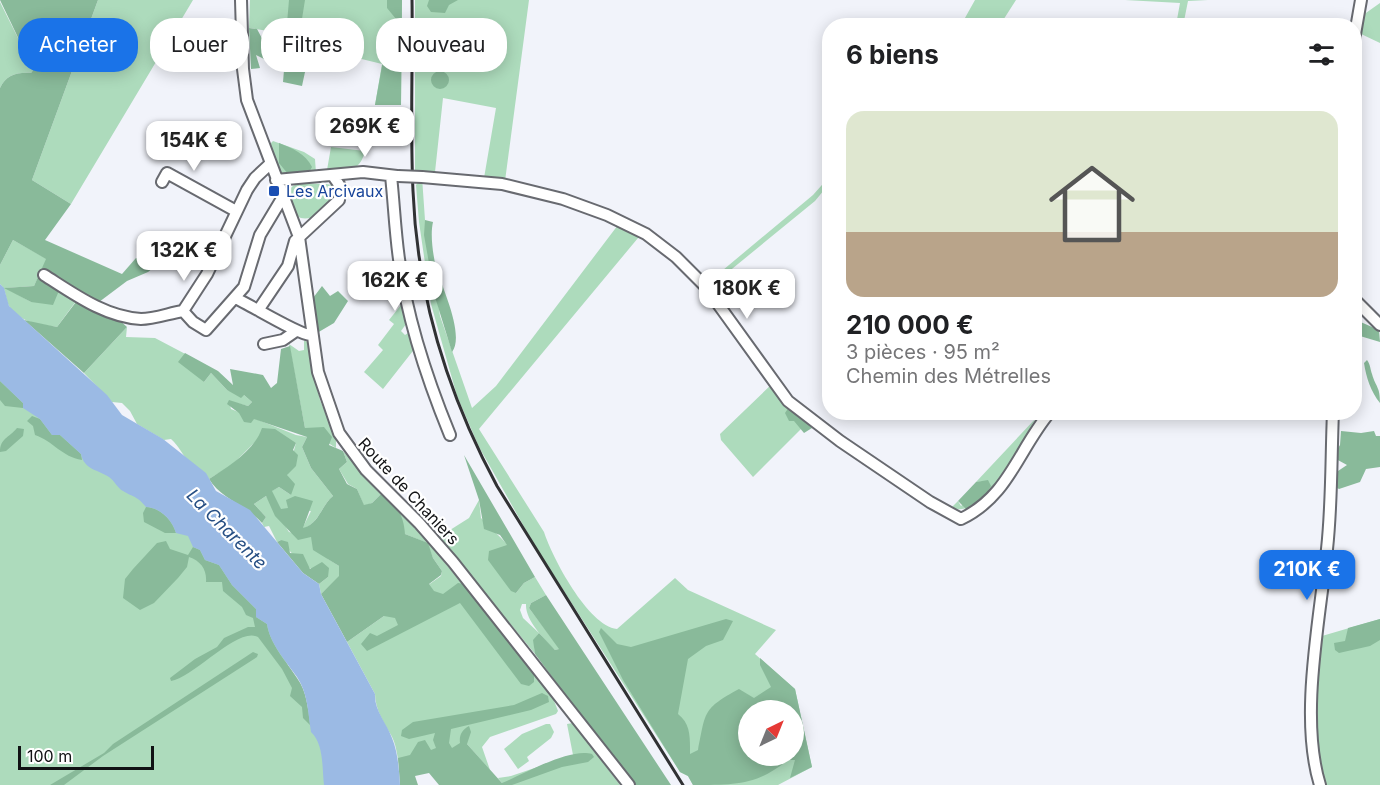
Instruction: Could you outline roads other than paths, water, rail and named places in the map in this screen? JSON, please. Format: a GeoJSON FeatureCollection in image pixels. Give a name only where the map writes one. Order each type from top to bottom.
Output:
{"type":"FeatureCollection","features":[{"type":"Feature","properties":{"kind":"street","name":"Route de Chaniers"},"geometry":{"type":"LineString","coordinates":[[241,0],[243,69],[247,100],[299,237],[311,335],[325,397],[346,444],[366,470],[447,554],[629,785]]}},
{"type":"Feature","properties":{"kind":"street"},"geometry":{"type":"LineString","coordinates":[[1358,18],[1361,3],[1371,0]]}},
{"type":"Feature","properties":{"kind":"street"},"geometry":{"type":"LineString","coordinates":[[44,275],[111,314],[142,319],[183,311],[207,274],[236,211],[255,178],[270,164]]}},
{"type":"Feature","properties":{"kind":"street"},"geometry":{"type":"LineString","coordinates":[[276,180],[363,172],[502,184],[562,199],[607,215],[646,234],[676,257],[705,286],[788,400],[840,441],[930,502],[961,519],[981,509],[1006,481],[1045,420]]}},
{"type":"Feature","properties":{"kind":"street"},"geometry":{"type":"LineString","coordinates":[[162,182],[167,173],[236,211]]}},
{"type":"Feature","properties":{"kind":"street"},"geometry":{"type":"LineString","coordinates":[[259,309],[288,266],[295,241],[339,200],[340,186],[333,176]]}},
{"type":"Feature","properties":{"kind":"street"},"geometry":{"type":"LineString","coordinates":[[394,176],[399,259],[410,316],[432,392],[450,435]]}},
{"type":"Feature","properties":{"kind":"street"},"geometry":{"type":"LineString","coordinates":[[183,311],[193,322],[206,330],[235,298],[244,287],[260,235],[284,195]]}},
{"type":"Feature","properties":{"kind":"street"},"geometry":{"type":"LineString","coordinates":[[235,298],[259,309],[303,335],[311,335]]}},
{"type":"Feature","properties":{"kind":"street"},"geometry":{"type":"LineString","coordinates":[[1362,307],[1380,325]]}},
{"type":"Feature","properties":{"kind":"street"},"geometry":{"type":"LineString","coordinates":[[264,344],[283,340],[297,331]]}},
{"type":"Feature","properties":{"kind":"street"},"geometry":{"type":"LineString","coordinates":[[1320,785],[1311,747],[1312,714],[1328,546],[1333,420]]}},
{"type":"Feature","properties":{"kind":"water","name":"La Charente"},"geometry":{"type":"Polygon","coordinates":[[[0,284],[4,288],[9,306],[107,395],[122,415],[163,439],[206,473],[216,491],[250,510],[303,573],[319,584],[321,594],[375,694],[381,717],[396,749],[400,785],[324,785],[320,750],[311,732],[307,703],[301,683],[275,645],[267,624],[256,617],[256,609],[232,585],[219,565],[205,560],[200,550],[193,547],[188,536],[176,533],[165,516],[146,507],[138,499],[121,490],[109,477],[85,463],[81,454],[60,435],[52,435],[40,419],[23,408],[23,403],[0,381],[0,284]]]}},
{"type":"Feature","properties":{"kind":"railway"},"geometry":{"type":"LineString","coordinates":[[412,0],[412,144],[416,230],[428,306],[450,380],[479,451],[497,486],[683,785]]}},
{"type":"Feature","properties":{"kind":"place","name":"Les Arcivaux"},"geometry":{"type":"Point","coordinates":[274,191]}}]}
